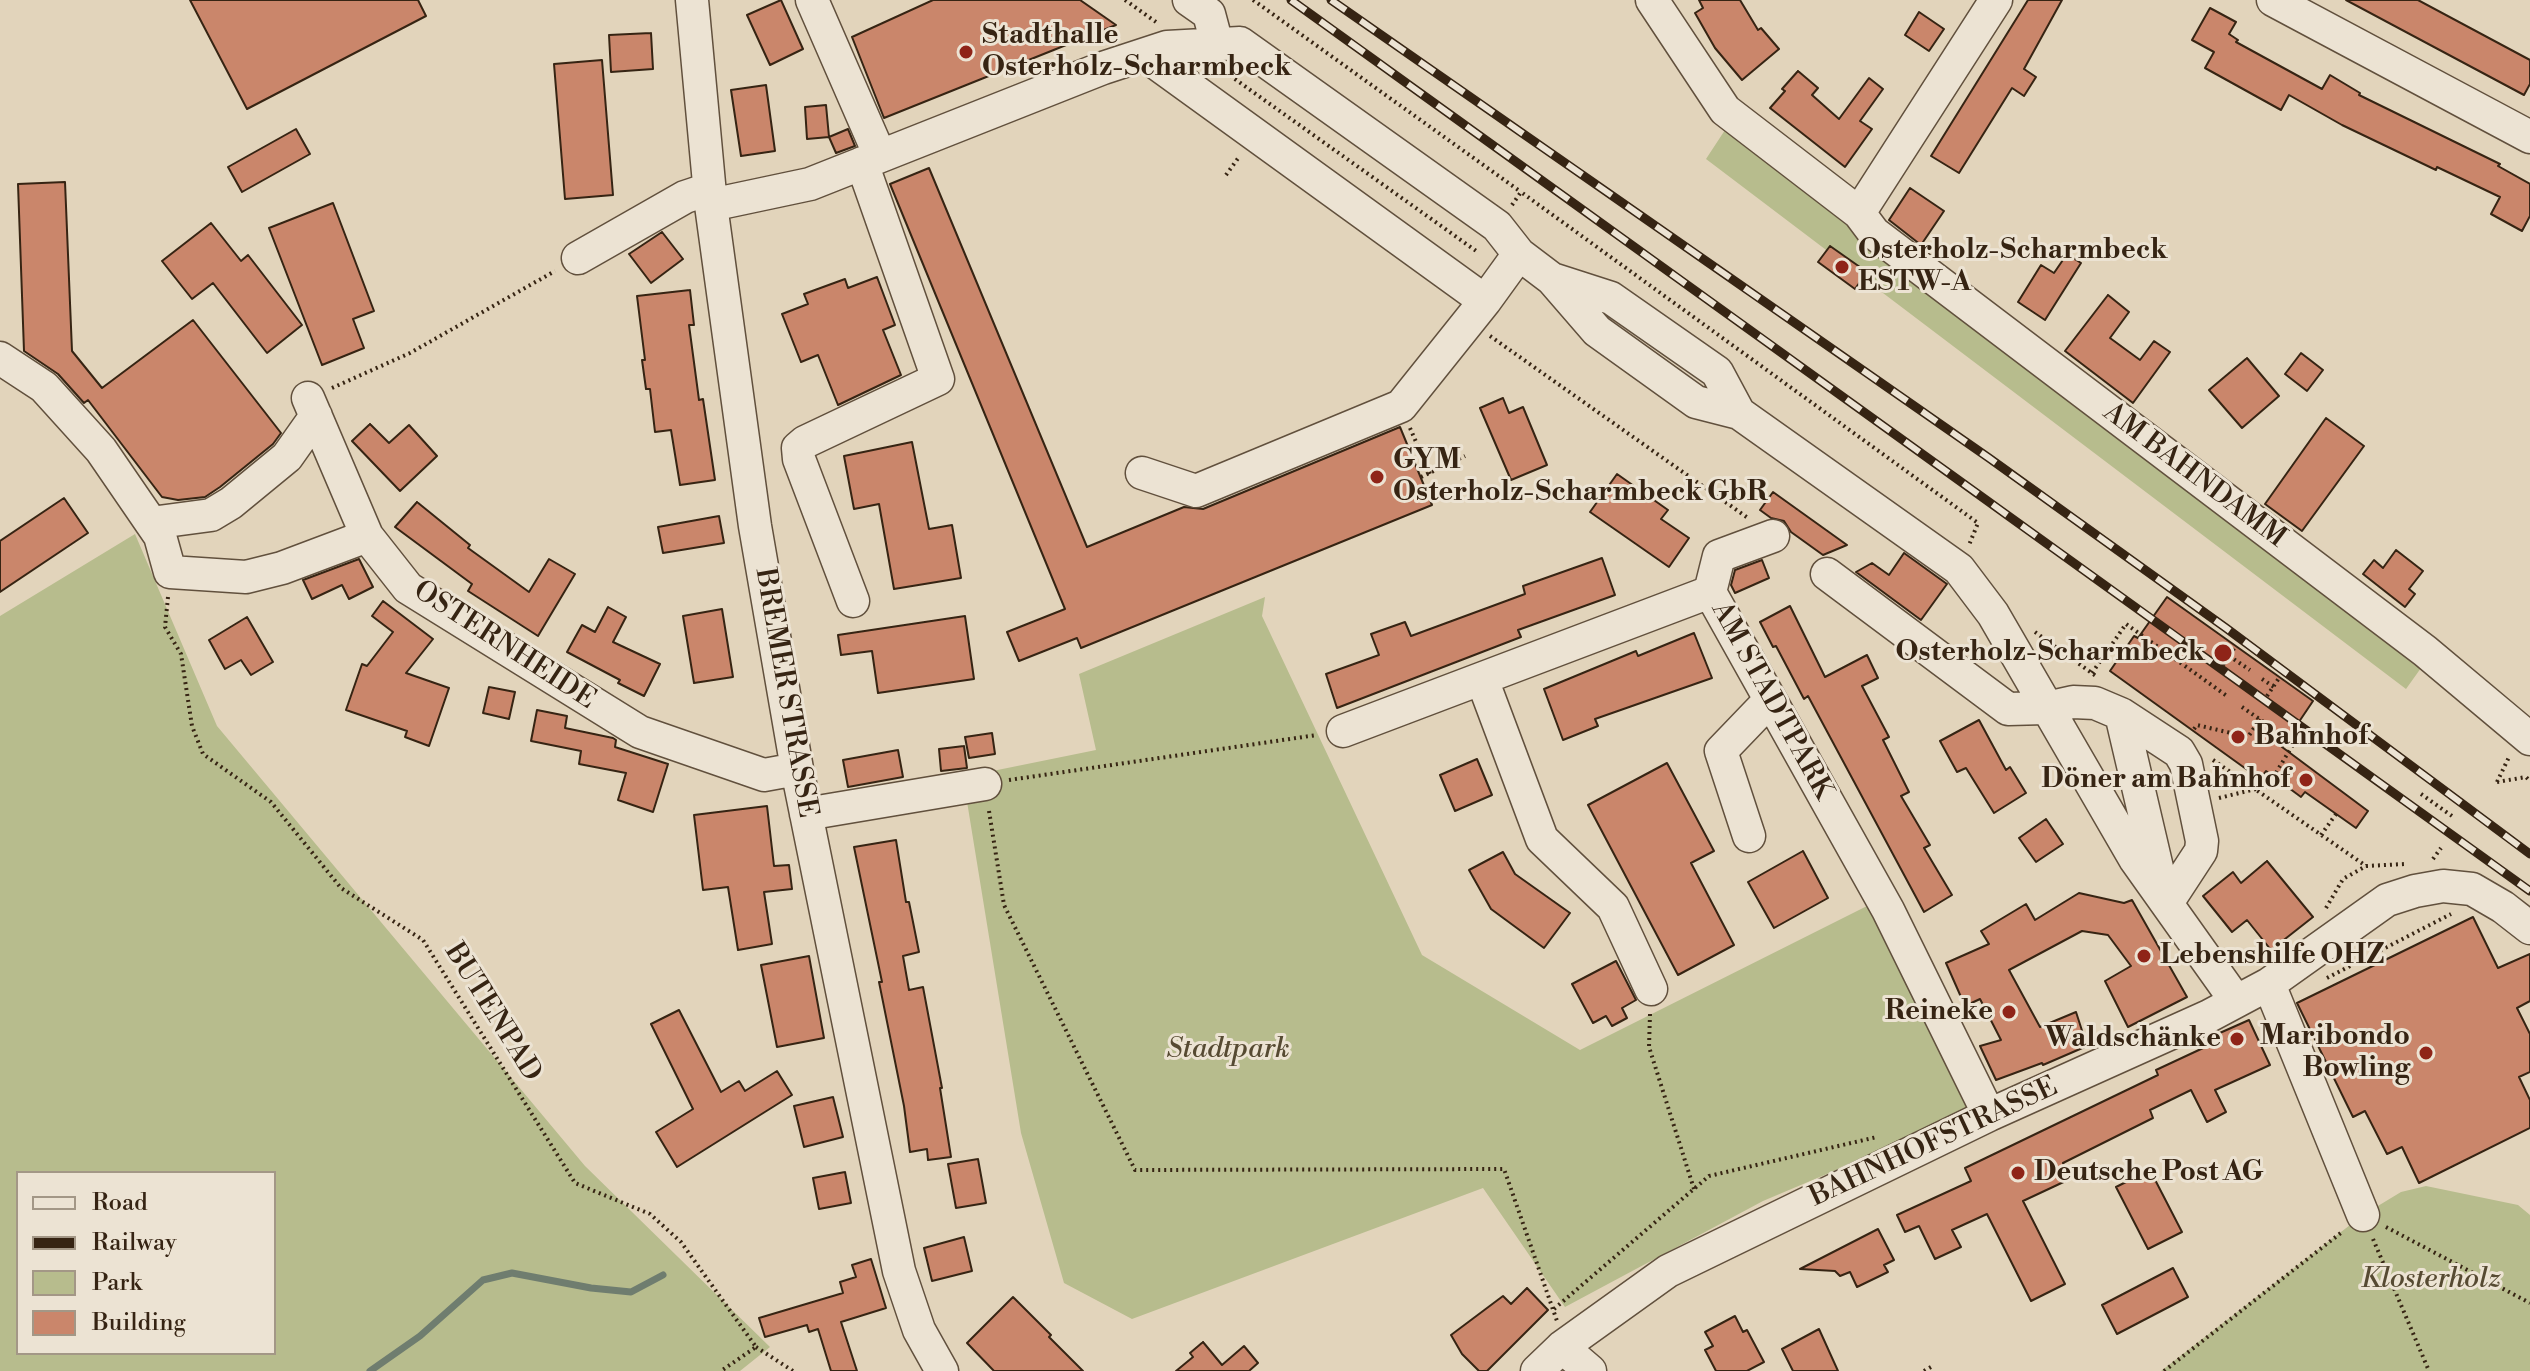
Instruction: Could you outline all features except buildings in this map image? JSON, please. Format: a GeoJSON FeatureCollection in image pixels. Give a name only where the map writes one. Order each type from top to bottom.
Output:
{"type":"FeatureCollection","features":[{"type":"Feature","properties":{"kind":"street","name":"BREMER STRASSE"},"geometry":{"type":"LineString","coordinates":[[692,0],[710,197],[755,526],[797,769],[899,1271],[919,1330],[942,1371]]}},
{"type":"Feature","properties":{"kind":"street"},"geometry":{"type":"LineString","coordinates":[[812,0],[871,160],[938,379],[798,448],[799,459],[853,601]]}},
{"type":"Feature","properties":{"kind":"street"},"geometry":{"type":"LineString","coordinates":[[1189,0],[1209,14],[1210,54]]}},
{"type":"Feature","properties":{"kind":"street","name":"AM BAHNDAMM"},"geometry":{"type":"LineString","coordinates":[[1652,0],[1725,110],[1859,213],[1874,233],[2425,651],[2530,739]]}},
{"type":"Feature","properties":{"kind":"street"},"geometry":{"type":"LineString","coordinates":[[1859,213],[1996,0]]}},
{"type":"Feature","properties":{"kind":"street"},"geometry":{"type":"LineString","coordinates":[[2273,0],[2530,137]]}},
{"type":"Feature","properties":{"kind":"street"},"geometry":{"type":"LineString","coordinates":[[578,258],[685,197],[710,197],[810,184],[1103,68],[1167,47],[1210,54],[1240,43],[1497,226],[1519,254],[1552,279],[1597,331],[1609,340],[1696,402],[1739,413],[1959,569],[1993,614],[2135,859],[2175,891]]}},
{"type":"Feature","properties":{"kind":"street"},"geometry":{"type":"LineString","coordinates":[[1145,55],[1477,311]]}},
{"type":"Feature","properties":{"kind":"street"},"geometry":{"type":"LineString","coordinates":[[1142,473],[1196,491],[1401,406],[1519,254]]}},
{"type":"Feature","properties":{"kind":"street"},"geometry":{"type":"LineString","coordinates":[[0,358],[44,387],[101,450],[160,536],[170,572],[246,577],[282,568],[367,536]]}},
{"type":"Feature","properties":{"kind":"street"},"geometry":{"type":"LineString","coordinates":[[151,523],[211,515],[231,503],[287,457],[312,407]]}},
{"type":"Feature","properties":{"kind":"street","name":"OSTERNHEIDE"},"geometry":{"type":"LineString","coordinates":[[312,407],[367,536],[408,588],[640,732],[764,775],[797,769]]}},
{"type":"Feature","properties":{"kind":"street"},"geometry":{"type":"LineString","coordinates":[[1710,592],[1719,556],[1773,536]]}},
{"type":"Feature","properties":{"kind":"street"},"geometry":{"type":"LineString","coordinates":[[1827,574],[2008,709],[2046,708],[2073,702],[2113,705],[2179,752],[2186,764],[2202,841],[2201,851],[2175,891]]}},
{"type":"Feature","properties":{"kind":"street","name":"AM STADTPARK"},"geometry":{"type":"LineString","coordinates":[[1343,731],[1710,592],[1888,910],[1989,1115]]}},
{"type":"Feature","properties":{"kind":"street"},"geometry":{"type":"LineString","coordinates":[[1482,679],[1542,839],[1613,907],[1651,989]]}},
{"type":"Feature","properties":{"kind":"street"},"geometry":{"type":"LineString","coordinates":[[1749,836],[1721,751],[1770,700]]}},
{"type":"Feature","properties":{"kind":"street"},"geometry":{"type":"LineString","coordinates":[[2113,705],[2135,859]]}},
{"type":"Feature","properties":{"kind":"street"},"geometry":{"type":"LineString","coordinates":[[2113,705],[2158,872],[2175,891],[2236,1001]]}},
{"type":"Feature","properties":{"kind":"street"},"geometry":{"type":"LineString","coordinates":[[806,814],[985,784]]}},
{"type":"Feature","properties":{"kind":"street","name":"BAHNHOFSTRASSE"},"geometry":{"type":"LineString","coordinates":[[1537,1371],[1562,1347],[1668,1271],[1989,1115],[2269,984],[2387,900],[2443,886],[2479,893]]}},
{"type":"Feature","properties":{"kind":"street"},"geometry":{"type":"LineString","coordinates":[[2479,893],[2530,928]]}},
{"type":"Feature","properties":{"kind":"street"},"geometry":{"type":"LineString","coordinates":[[2269,984],[2363,1215]]}},
{"type":"Feature","properties":{"kind":"street"},"geometry":{"type":"LineString","coordinates":[[1562,1347],[1590,1371]]}},
{"type":"Feature","properties":{"kind":"path"},"geometry":{"type":"LineString","coordinates":[[1125,0],[1210,54],[1479,253]]}},
{"type":"Feature","properties":{"kind":"path"},"geometry":{"type":"LineString","coordinates":[[1253,0],[1521,192]]}},
{"type":"Feature","properties":{"kind":"path"},"geometry":{"type":"LineString","coordinates":[[312,407],[578,258]]}},
{"type":"Feature","properties":{"kind":"path"},"geometry":{"type":"LineString","coordinates":[[1477,311],[1773,536]]}},
{"type":"Feature","properties":{"kind":"path"},"geometry":{"type":"LineString","coordinates":[[1401,406],[1430,474]]}},
{"type":"Feature","properties":{"kind":"path"},"geometry":{"type":"LineString","coordinates":[[1421,477],[1465,456]]}},
{"type":"Feature","properties":{"kind":"path","name":"BUTENPAD"},"geometry":{"type":"LineString","coordinates":[[170,572],[165,627],[181,654],[192,726],[203,754],[271,802],[341,888],[423,940],[575,1183],[650,1214],[681,1242],[756,1347]]}},
{"type":"Feature","properties":{"kind":"path"},"geometry":{"type":"LineString","coordinates":[[2113,705],[2126,624],[2227,696]]}},
{"type":"Feature","properties":{"kind":"path"},"geometry":{"type":"LineString","coordinates":[[2223,665],[2235,647]]}},
{"type":"Feature","properties":{"kind":"path"},"geometry":{"type":"LineString","coordinates":[[2229,656],[2250,670]]}},
{"type":"Feature","properties":{"kind":"path"},"geometry":{"type":"LineString","coordinates":[[2267,696],[2279,678]]}},
{"type":"Feature","properties":{"kind":"path"},"geometry":{"type":"LineString","coordinates":[[2262,679],[2274,687]]}},
{"type":"Feature","properties":{"kind":"path"},"geometry":{"type":"LineString","coordinates":[[2195,803],[2268,786],[2294,743],[2239,705]]}},
{"type":"Feature","properties":{"kind":"path"},"geometry":{"type":"LineString","coordinates":[[2191,731],[2197,725],[2248,737],[2260,719]]}},
{"type":"Feature","properties":{"kind":"path"},"geometry":{"type":"LineString","coordinates":[[1343,731],[985,784],[1004,905],[1135,1170],[1504,1169],[1554,1309],[1562,1347]]}},
{"type":"Feature","properties":{"kind":"path"},"geometry":{"type":"LineString","coordinates":[[2497,782],[2526,777],[2530,781]]}},
{"type":"Feature","properties":{"kind":"path"},"geometry":{"type":"LineString","coordinates":[[2421,794],[2452,816]]}},
{"type":"Feature","properties":{"kind":"path"},"geometry":{"type":"LineString","coordinates":[[2321,835],[2336,814]]}},
{"type":"Feature","properties":{"kind":"path"},"geometry":{"type":"LineString","coordinates":[[2430,864],[2441,848]]}},
{"type":"Feature","properties":{"kind":"path"},"geometry":{"type":"LineString","coordinates":[[2366,866],[2414,864]]}},
{"type":"Feature","properties":{"kind":"path"},"geometry":{"type":"LineString","coordinates":[[2320,982],[2479,893]]}},
{"type":"Feature","properties":{"kind":"path"},"geometry":{"type":"LineString","coordinates":[[1651,989],[1649,1047],[1694,1189]]}},
{"type":"Feature","properties":{"kind":"path"},"geometry":{"type":"LineString","coordinates":[[1554,1309],[1709,1176],[1889,1135]]}},
{"type":"Feature","properties":{"kind":"path"},"geometry":{"type":"LineString","coordinates":[[2363,1215],[2530,1303]]}},
{"type":"Feature","properties":{"kind":"path"},"geometry":{"type":"LineString","coordinates":[[2164,1371],[2363,1215]]}},
{"type":"Feature","properties":{"kind":"path"},"geometry":{"type":"LineString","coordinates":[[2363,1215],[2429,1371]]}},
{"type":"Feature","properties":{"kind":"path"},"geometry":{"type":"LineString","coordinates":[[721,1371],[756,1347],[793,1371]]}},
{"type":"Feature","properties":{"kind":"path"},"geometry":{"type":"LineString","coordinates":[[1924,1371],[1931,1367]]}},
{"type":"Feature","properties":{"kind":"green space"},"geometry":{"type":"Polygon","coordinates":[[[1725,130],[2421,668],[2406,689],[1706,159],[1725,130]]]}},
{"type":"Feature","properties":{"kind":"green space"},"geometry":{"type":"Polygon","coordinates":[[[135,534],[217,726],[585,1166],[770,1347],[740,1371],[0,1371],[0,616],[135,534]]]}},
{"type":"Feature","properties":{"kind":"green space","name":"Stadtpark"},"geometry":{"type":"Polygon","coordinates":[[[1265,597],[1262,616],[1422,955],[1580,1050],[1873,903],[1978,1110],[1763,1201],[1565,1307],[1483,1188],[1132,1319],[1064,1283],[1021,1133],[963,777],[1096,750],[1079,674],[1265,597]]]}},
{"type":"Feature","properties":{"kind":"green space","name":"Klosterholz"},"geometry":{"type":"Polygon","coordinates":[[[2426,1186],[2518,1205],[2530,1215],[2530,1371],[2161,1371],[2363,1215],[2401,1192],[2426,1186]]]}},
{"type":"Feature","properties":{"kind":"waterway"},"geometry":{"type":"LineString","coordinates":[[370,1371],[420,1336],[483,1280],[512,1273],[631,1292],[663,1275]]}},
{"type":"Feature","properties":{"kind":"railway"},"geometry":{"type":"LineString","coordinates":[[1291,0],[2530,891]]}},
{"type":"Feature","properties":{"kind":"railway"},"geometry":{"type":"LineString","coordinates":[[1331,0],[1989,458],[2226,628],[2530,854]]}},
{"type":"Feature","properties":{"kind":"place","name":"Stadthalle Osterholz-Scharmbeck"},"geometry":{"type":"Point","coordinates":[966,52]}},
{"type":"Feature","properties":{"kind":"place","name":"Osterholz-Scharmbeck ESTW-A"},"geometry":{"type":"Point","coordinates":[1842,267]}},
{"type":"Feature","properties":{"kind":"place","name":"GYM Osterholz-Scharmbeck GbR"},"geometry":{"type":"Point","coordinates":[1377,477]}},
{"type":"Feature","properties":{"kind":"place","name":"Osterholz-Scharmbeck"},"geometry":{"type":"Point","coordinates":[2223,653]}},
{"type":"Feature","properties":{"kind":"place","name":"Bahnhof"},"geometry":{"type":"Point","coordinates":[2238,737]}},
{"type":"Feature","properties":{"kind":"place","name":"Döner am Bahnhof"},"geometry":{"type":"Point","coordinates":[2306,780]}},
{"type":"Feature","properties":{"kind":"place","name":"Lebenshilfe OHZ"},"geometry":{"type":"Point","coordinates":[2144,956]}},
{"type":"Feature","properties":{"kind":"place","name":"Reineke"},"geometry":{"type":"Point","coordinates":[2009,1012]}},
{"type":"Feature","properties":{"kind":"place","name":"Waldschänke"},"geometry":{"type":"Point","coordinates":[2237,1039]}},
{"type":"Feature","properties":{"kind":"place","name":"Maribondo Bowling"},"geometry":{"type":"Point","coordinates":[2426,1053]}},
{"type":"Feature","properties":{"kind":"place","name":"Deutsche Post AG"},"geometry":{"type":"Point","coordinates":[2018,1173]}}]}
